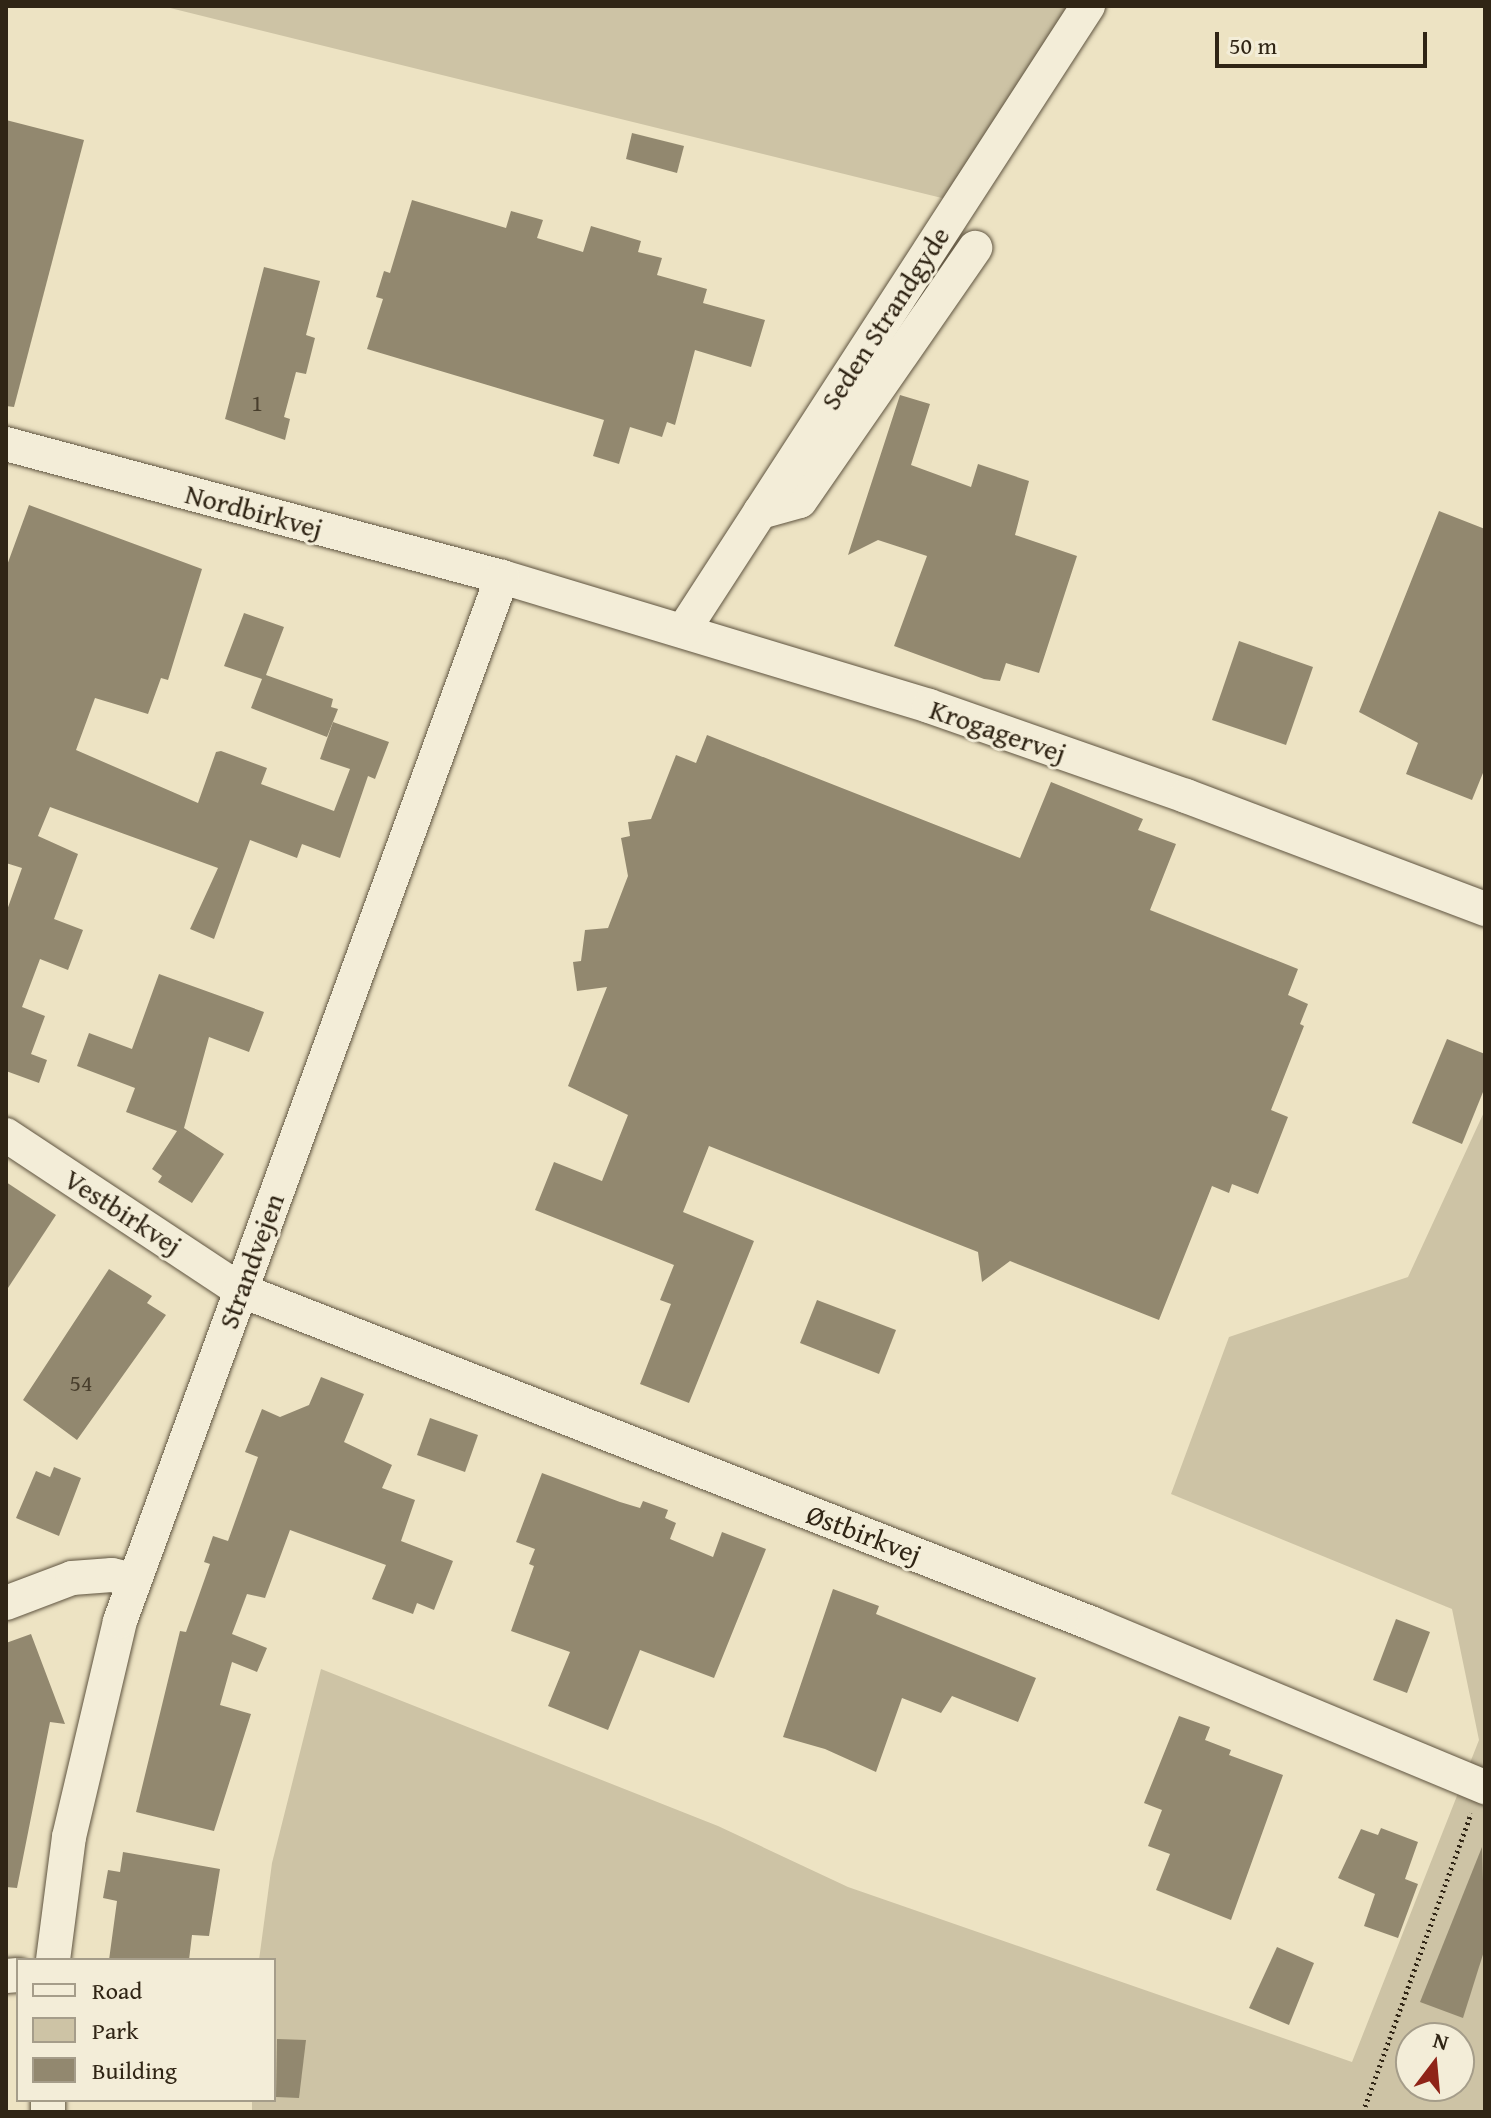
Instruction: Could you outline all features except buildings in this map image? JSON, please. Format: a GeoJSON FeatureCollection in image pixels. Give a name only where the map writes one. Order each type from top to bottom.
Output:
{"type":"FeatureCollection","features":[{"type":"Feature","properties":{"kind":"street","name":"Seden Strandgyde"},"geometry":{"type":"LineString","coordinates":[[683,631],[1088,6]]}},
{"type":"Feature","properties":{"kind":"street"},"geometry":{"type":"LineString","coordinates":[[760,512],[800,501],[975,248]]}},
{"type":"Feature","properties":{"kind":"street","name":"Nordbirkvej"},"geometry":{"type":"LineString","coordinates":[[6,444],[502,577]]}},
{"type":"Feature","properties":{"kind":"street","name":"Krogagervej"},"geometry":{"type":"LineString","coordinates":[[502,577],[929,706],[1158,786],[1485,909]]}},
{"type":"Feature","properties":{"kind":"street","name":"Strandvejen"},"geometry":{"type":"LineString","coordinates":[[53,1958],[69,1837],[94,1717],[134,1580],[502,577]]}},
{"type":"Feature","properties":{"kind":"street","name":"Vestbirkvej"},"geometry":{"type":"LineString","coordinates":[[6,1135],[240,1290]]}},
{"type":"Feature","properties":{"kind":"street","name":"Østbirkvej"},"geometry":{"type":"LineString","coordinates":[[240,1290],[1093,1624],[1484,1786]]}},
{"type":"Feature","properties":{"kind":"street"},"geometry":{"type":"LineString","coordinates":[[6,1603],[72,1578],[112,1575],[134,1580]]}},
{"type":"Feature","properties":{"kind":"path"},"geometry":{"type":"LineString","coordinates":[[1363,2112],[1484,1786]]}},
{"type":"Feature","properties":{"kind":"green space"},"geometry":{"type":"Polygon","coordinates":[[[162,6],[1072,6],[950,200],[162,6]]]}},
{"type":"Feature","properties":{"kind":"green space"},"geometry":{"type":"Polygon","coordinates":[[[1485,1110],[1485,2112],[252,2112],[252,2102],[276,2102],[276,1958],[259,1958],[272,1863],[321,1669],[718,1826],[848,1887],[1352,2062],[1479,1740],[1452,1609],[1171,1494],[1229,1337],[1408,1277],[1485,1110]]]}}]}
